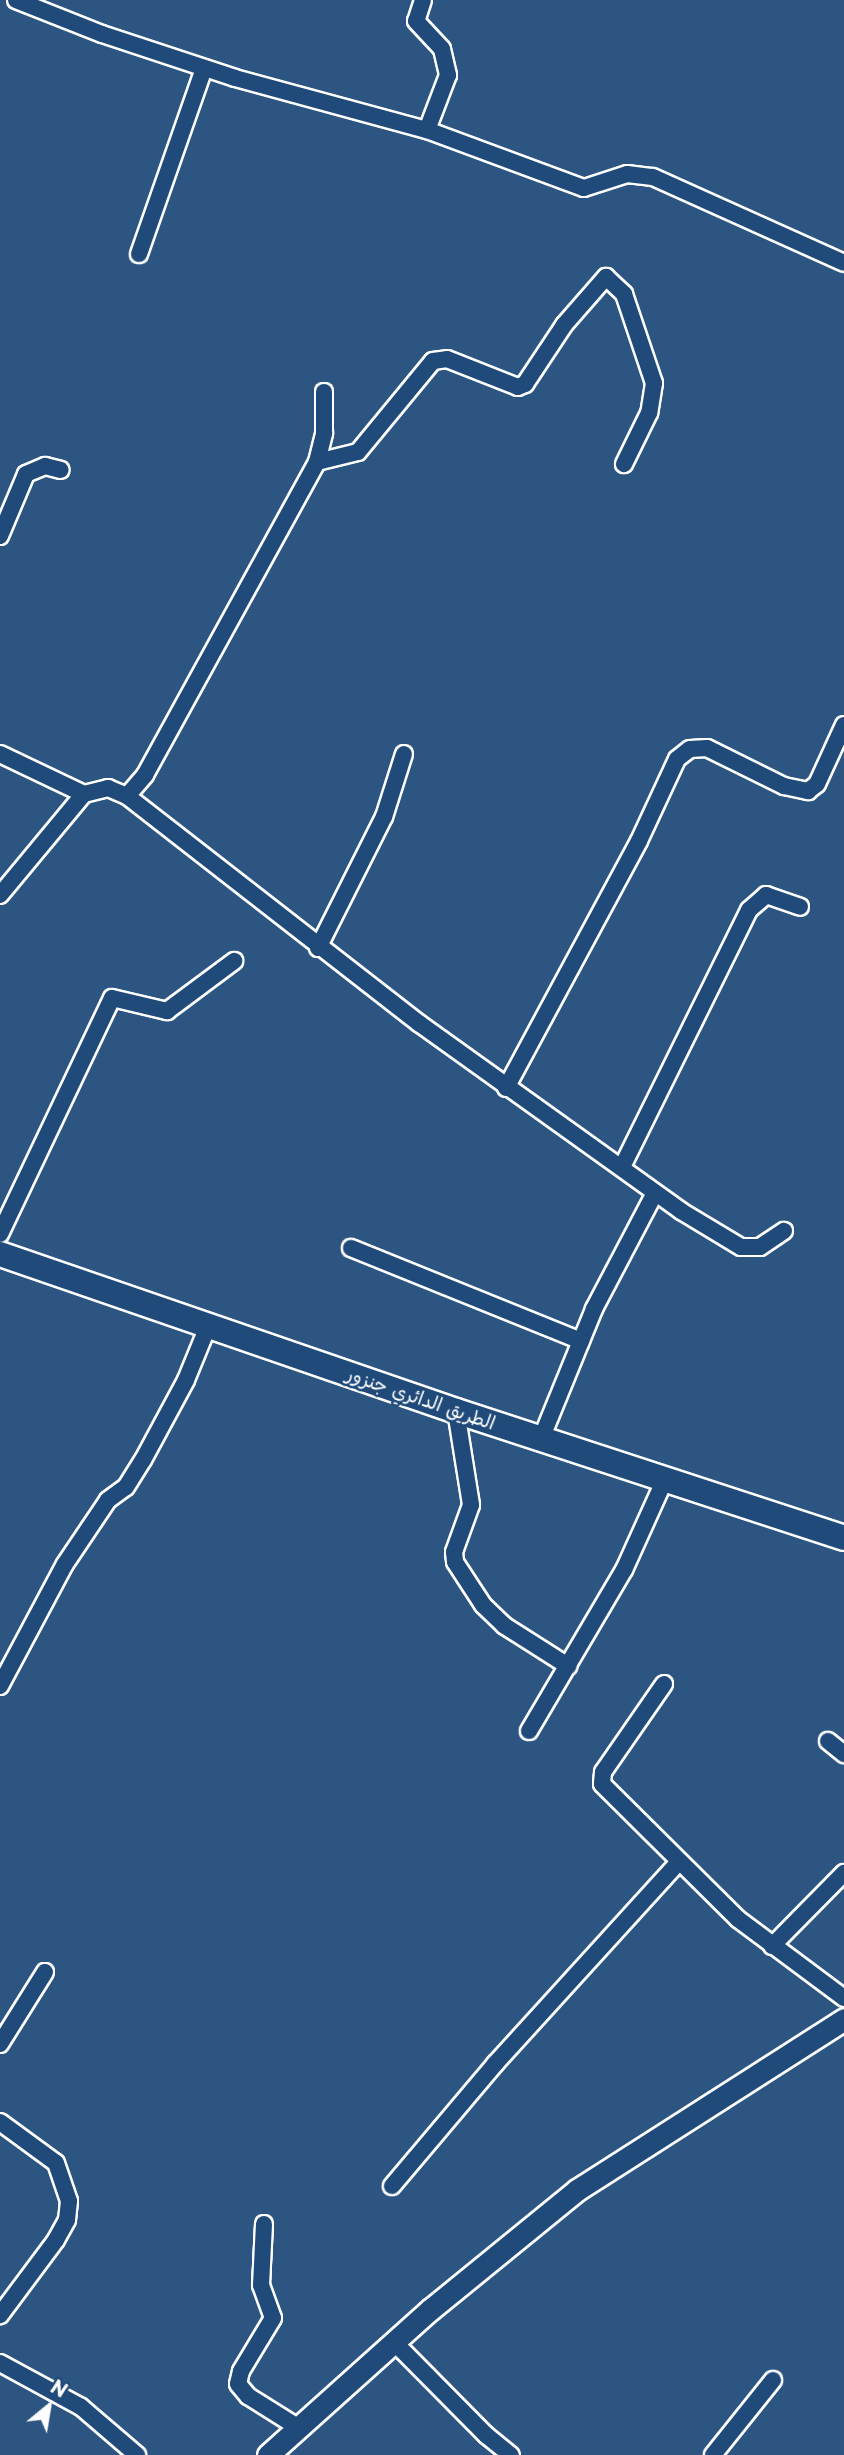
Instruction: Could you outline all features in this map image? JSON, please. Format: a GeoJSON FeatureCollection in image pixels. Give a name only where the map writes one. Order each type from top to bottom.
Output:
{"type":"FeatureCollection","features":[{"type":"Feature","properties":{"kind":"main road","name":"الطريق الدائري جنزور"},"geometry":{"type":"LineString","coordinates":[[0,1254],[456,1411],[666,1477],[844,1538]]}},
{"type":"Feature","properties":{"kind":"street"},"geometry":{"type":"LineString","coordinates":[[16,0],[204,68],[427,130],[584,188],[627,174],[653,177],[844,262]]}},
{"type":"Feature","properties":{"kind":"street"},"geometry":{"type":"LineString","coordinates":[[423,0],[416,21],[442,49],[448,75],[427,130]]}},
{"type":"Feature","properties":{"kind":"street"},"geometry":{"type":"LineString","coordinates":[[139,254],[204,68]]}},
{"type":"Feature","properties":{"kind":"street"},"geometry":{"type":"LineString","coordinates":[[317,462],[358,452],[433,361],[447,359],[518,387],[525,384],[564,325],[606,277],[624,294],[654,383],[649,413],[624,464]]}},
{"type":"Feature","properties":{"kind":"street"},"geometry":{"type":"LineString","coordinates":[[127,796],[145,775],[190,699],[317,462],[324,433],[324,392]]}},
{"type":"Feature","properties":{"kind":"street"},"geometry":{"type":"LineString","coordinates":[[0,536],[26,474],[45,466],[61,470]]}},
{"type":"Feature","properties":{"kind":"street"},"geometry":{"type":"LineString","coordinates":[[506,1088],[603,911],[677,759],[690,749],[707,748],[784,786],[808,791],[817,784],[844,725]]}},
{"type":"Feature","properties":{"kind":"street"},"geometry":{"type":"LineString","coordinates":[[0,754],[84,794]]}},
{"type":"Feature","properties":{"kind":"street"},"geometry":{"type":"LineString","coordinates":[[318,948],[384,817],[404,754]]}},
{"type":"Feature","properties":{"kind":"street"},"geometry":{"type":"LineString","coordinates":[[0,895],[84,794],[108,788],[127,796],[318,948],[506,1088],[622,1167],[655,1193],[741,1247],[760,1247],[784,1231]]}},
{"type":"Feature","properties":{"kind":"street"},"geometry":{"type":"LineString","coordinates":[[622,1167],[749,910],[766,895],[800,907]]}},
{"type":"Feature","properties":{"kind":"street"},"geometry":{"type":"LineString","coordinates":[[0,1234],[112,998],[167,1011],[234,961]]}},
{"type":"Feature","properties":{"kind":"street"},"geometry":{"type":"LineString","coordinates":[[541,1439],[581,1341],[655,1193]]}},
{"type":"Feature","properties":{"kind":"street"},"geometry":{"type":"LineString","coordinates":[[351,1248],[581,1341]]}},
{"type":"Feature","properties":{"kind":"street"},"geometry":{"type":"LineString","coordinates":[[0,1686],[65,1564],[107,1500],[126,1487],[144,1460],[186,1380],[209,1324]]}},
{"type":"Feature","properties":{"kind":"street"},"geometry":{"type":"LineString","coordinates":[[456,1411],[471,1505],[457,1542],[455,1562],[484,1605],[505,1626],[568,1666]]}},
{"type":"Feature","properties":{"kind":"street"},"geometry":{"type":"LineString","coordinates":[[529,1731],[638,1542],[666,1477]]}},
{"type":"Feature","properties":{"kind":"street"},"geometry":{"type":"LineString","coordinates":[[664,1684],[601,1779],[678,1863],[772,1946],[844,1998]]}},
{"type":"Feature","properties":{"kind":"street"},"geometry":{"type":"LineString","coordinates":[[828,1741],[844,1754]]}},
{"type":"Feature","properties":{"kind":"street"},"geometry":{"type":"LineString","coordinates":[[392,2186],[495,2064],[678,1863]]}},
{"type":"Feature","properties":{"kind":"street"},"geometry":{"type":"LineString","coordinates":[[772,1946],[844,1873]]}},
{"type":"Feature","properties":{"kind":"street"},"geometry":{"type":"LineString","coordinates":[[0,2043],[45,1972]]}},
{"type":"Feature","properties":{"kind":"street"},"geometry":{"type":"LineString","coordinates":[[268,2455],[394,2342],[577,2190],[844,2019]]}},
{"type":"Feature","properties":{"kind":"street"},"geometry":{"type":"LineString","coordinates":[[0,2122],[56,2163],[69,2201],[67,2220],[57,2240],[0,2315]]}},
{"type":"Feature","properties":{"kind":"street"},"geometry":{"type":"LineString","coordinates":[[264,2224],[261,2285],[273,2318],[241,2371],[238,2384],[248,2396],[299,2428]]}},
{"type":"Feature","properties":{"kind":"street"},"geometry":{"type":"LineString","coordinates":[[394,2342],[486,2435],[511,2455]]}},
{"type":"Feature","properties":{"kind":"street"},"geometry":{"type":"LineString","coordinates":[[0,2363],[81,2407],[137,2455]]}},
{"type":"Feature","properties":{"kind":"street"},"geometry":{"type":"LineString","coordinates":[[713,2455],[773,2380]]}}]}
